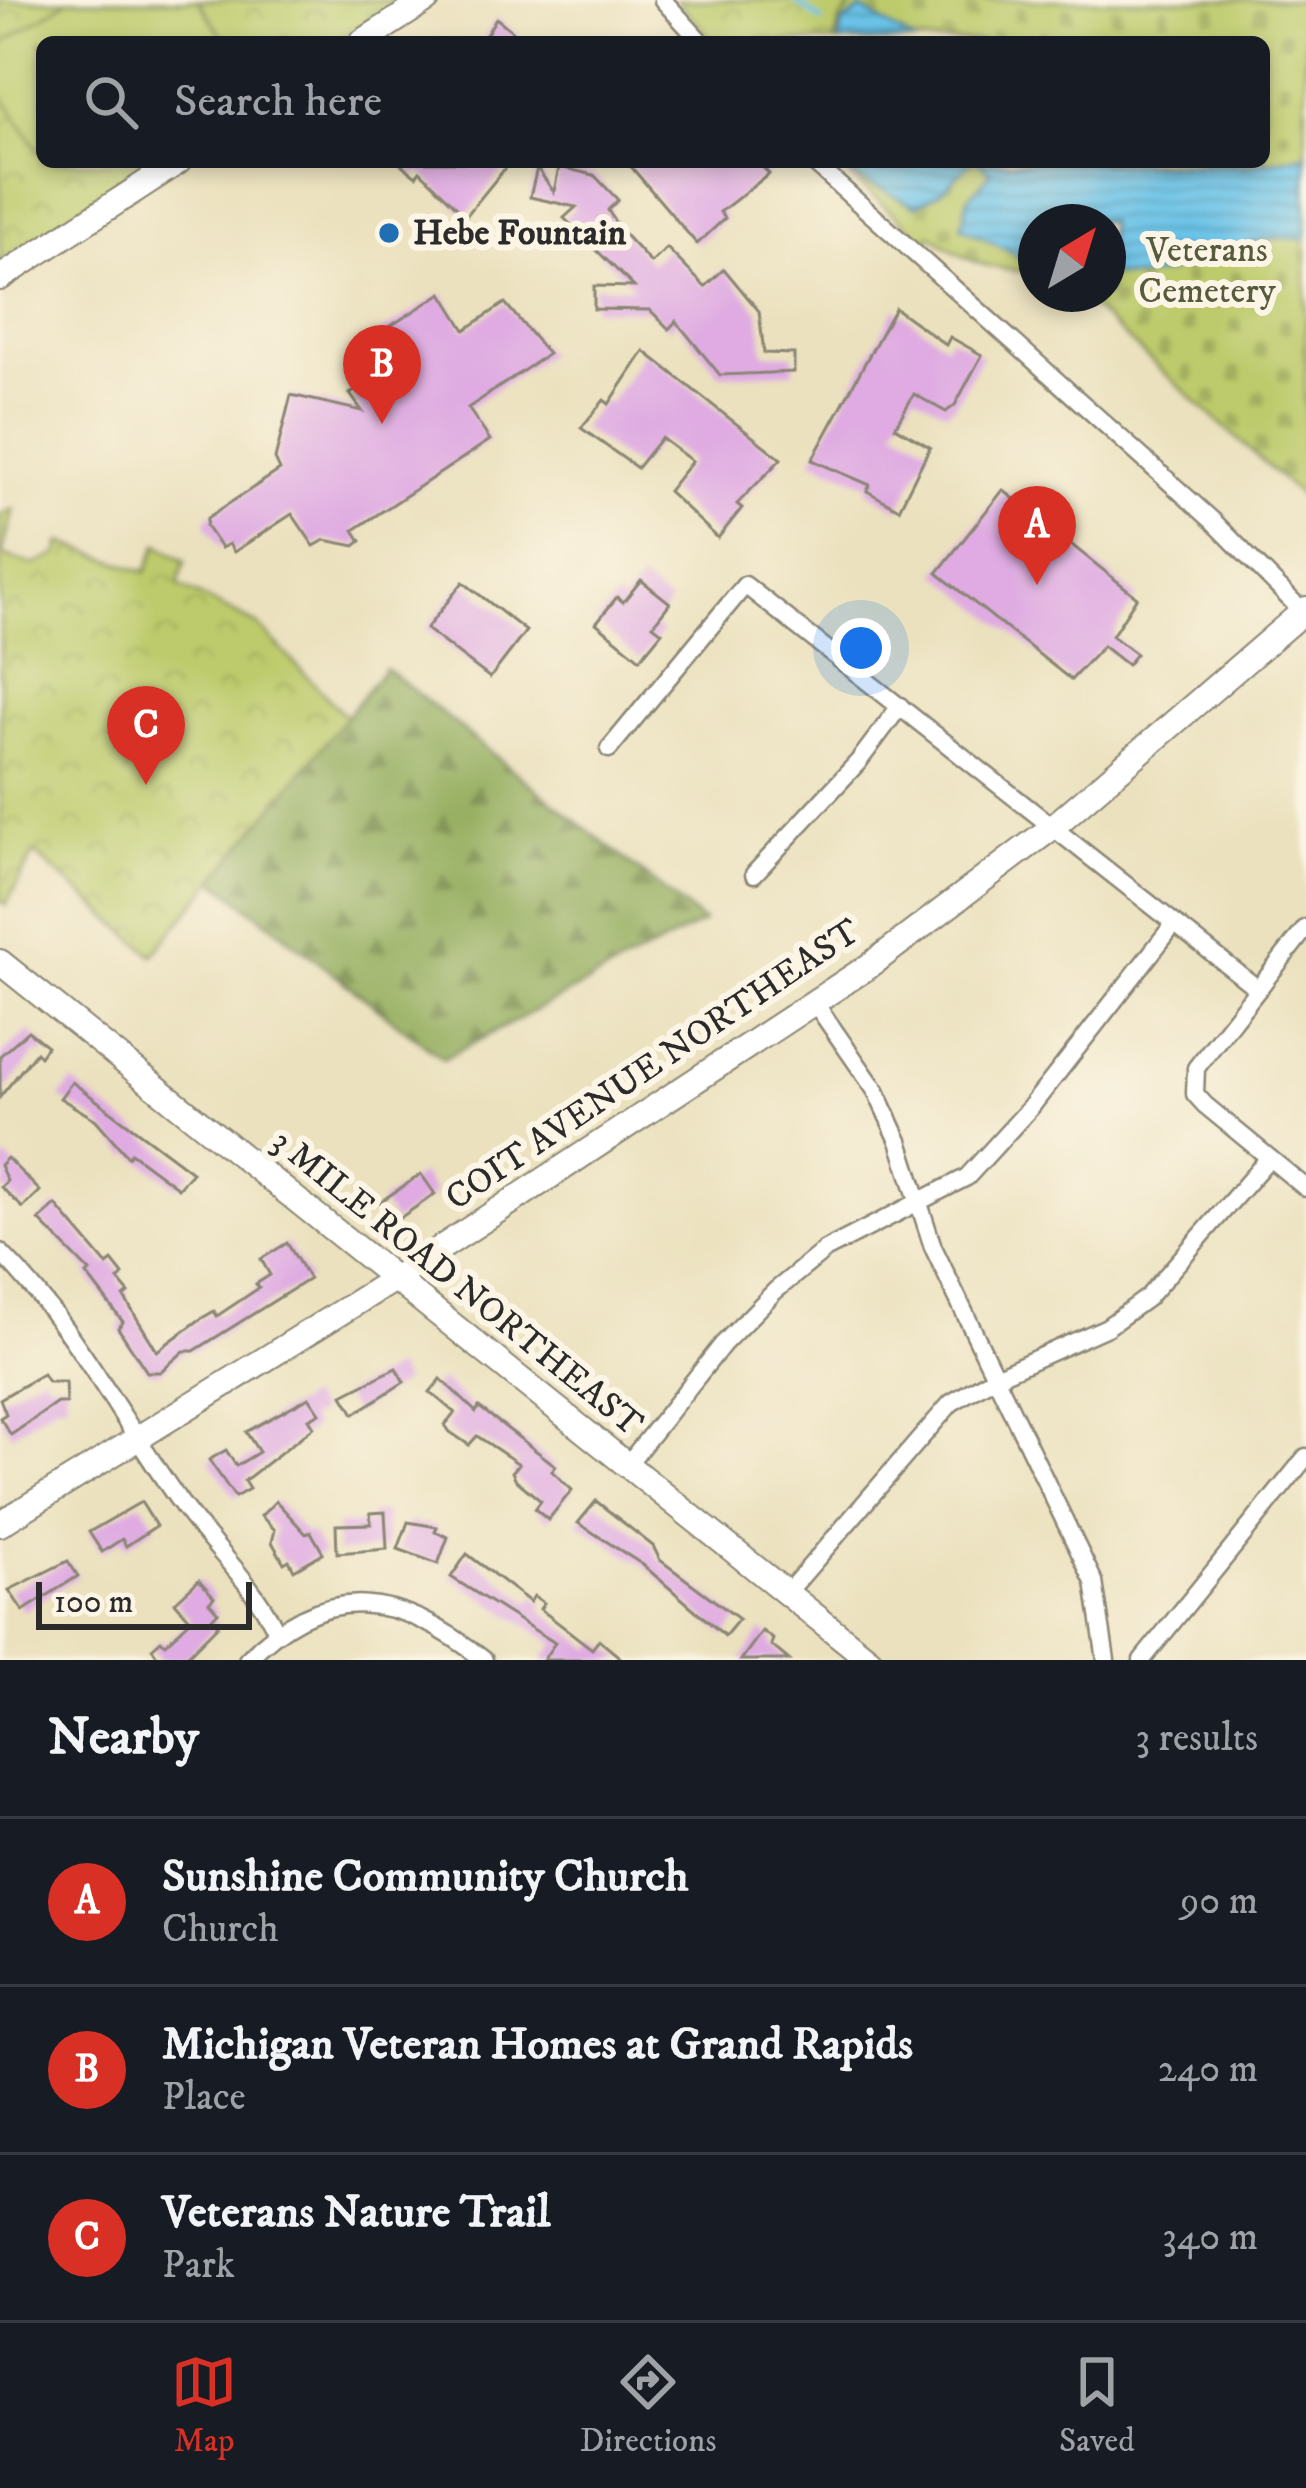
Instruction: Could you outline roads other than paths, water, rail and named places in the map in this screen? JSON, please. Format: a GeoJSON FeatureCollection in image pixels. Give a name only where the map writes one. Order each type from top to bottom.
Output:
{"type":"FeatureCollection","features":[{"type":"Feature","properties":{"kind":"main road"},"geometry":{"type":"LineString","coordinates":[[371,36],[427,0]]}},
{"type":"Feature","properties":{"kind":"main road"},"geometry":{"type":"LineString","coordinates":[[0,278],[169,168]]}},
{"type":"Feature","properties":{"kind":"main road","name":"COIT AVENUE NORTHEAST"},"geometry":{"type":"LineString","coordinates":[[0,1524],[394,1280],[815,1004],[1054,826],[1305,612]]}},
{"type":"Feature","properties":{"kind":"main road","name":"3 MILE ROAD NORTHEAST"},"geometry":{"type":"LineString","coordinates":[[6,975],[870,1660]]}},
{"type":"Feature","properties":{"kind":"street"},"geometry":{"type":"LineString","coordinates":[[663,0],[696,36]]}},
{"type":"Feature","properties":{"kind":"street"},"geometry":{"type":"LineString","coordinates":[[820,168],[1214,521],[1305,612]]}},
{"type":"Feature","properties":{"kind":"street"},"geometry":{"type":"LineString","coordinates":[[609,748],[745,585],[1258,988]]}},
{"type":"Feature","properties":{"kind":"street"},"geometry":{"type":"LineString","coordinates":[[754,874],[859,761],[900,706]]}},
{"type":"Feature","properties":{"kind":"street"},"geometry":{"type":"LineString","coordinates":[[628,1465],[724,1344],[775,1291],[825,1250],[921,1205],[967,1177],[1030,1108],[1174,924]]}},
{"type":"Feature","properties":{"kind":"street"},"geometry":{"type":"LineString","coordinates":[[1306,928],[1196,1068],[1195,1094],[1306,1188]]}},
{"type":"Feature","properties":{"kind":"street"},"geometry":{"type":"LineString","coordinates":[[815,1004],[876,1091],[933,1246],[1094,1582],[1106,1660]]}},
{"type":"Feature","properties":{"kind":"street"},"geometry":{"type":"LineString","coordinates":[[787,1593],[921,1432],[951,1403],[993,1378],[1108,1328],[1148,1298],[1269,1158]]}},
{"type":"Feature","properties":{"kind":"street"},"geometry":{"type":"LineString","coordinates":[[0,1252],[39,1292],[107,1383],[137,1441],[183,1507],[256,1591],[276,1630]]}},
{"type":"Feature","properties":{"kind":"street"},"geometry":{"type":"LineString","coordinates":[[1142,1660],[1306,1457]]}},
{"type":"Feature","properties":{"kind":"street"},"geometry":{"type":"LineString","coordinates":[[248,1660],[276,1630],[319,1607],[363,1603],[434,1622],[484,1660]]}},
{"type":"Feature","properties":{"kind":"water"},"geometry":{"type":"Polygon","coordinates":[[[862,9],[905,36],[840,36],[843,23],[862,9]]]}},
{"type":"Feature","properties":{"kind":"water"},"geometry":{"type":"Polygon","coordinates":[[[1306,154],[1306,240],[1255,242],[1159,275],[1126,276],[1126,204],[1018,204],[1018,256],[961,227],[968,198],[991,173],[985,168],[1270,168],[1270,161],[1306,154]]]}},
{"type":"Feature","properties":{"kind":"water"},"geometry":{"type":"Polygon","coordinates":[[[846,168],[965,168],[942,191],[916,206],[851,175],[846,168]]]}},
{"type":"Feature","properties":{"kind":"waterway"},"geometry":{"type":"LineString","coordinates":[[794,0],[822,21]]}},
{"type":"Feature","properties":{"kind":"place","name":"Hebe Fountain"},"geometry":{"type":"Point","coordinates":[389,233]}},
{"type":"Feature","properties":{"kind":"place","name":"Michigan Veteran Homes at Grand Rapids"},"geometry":{"type":"Point","coordinates":[382,424]}},
{"type":"Feature","properties":{"kind":"place","name":"Sunshine Community Church"},"geometry":{"type":"Point","coordinates":[1037,585]}},
{"type":"Feature","properties":{"kind":"place","name":"Veterans Nature Trail"},"geometry":{"type":"Point","coordinates":[146,785]}},
{"type":"Feature","properties":{"kind":"park label","name":"Veterans Cemetery"},"geometry":{"type":"Point","coordinates":[1207,270]}}]}
